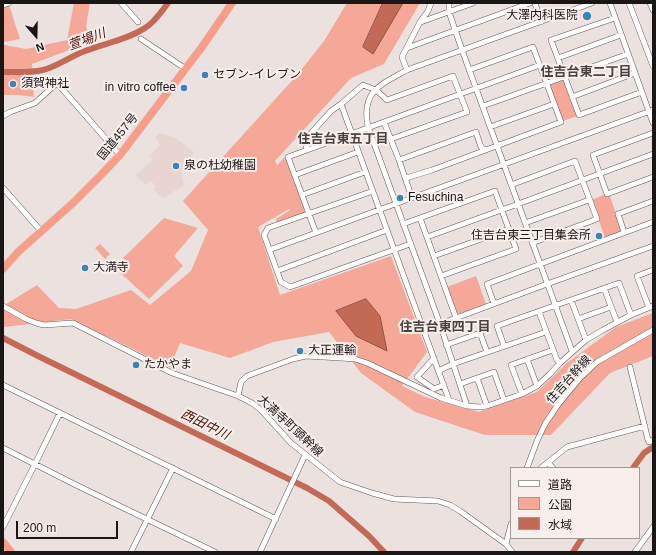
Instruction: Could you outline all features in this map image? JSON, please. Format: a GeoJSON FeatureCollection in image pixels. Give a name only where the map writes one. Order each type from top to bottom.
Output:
{"type":"FeatureCollection","features":[{"type":"Feature","properties":{"kind":"highway","name":"国道457号"},"geometry":{"type":"LineString","coordinates":[[3,269],[18,252],[73,203],[120,154],[186,69],[232,3]]}},
{"type":"Feature","properties":{"kind":"highway"},"geometry":{"type":"LineString","coordinates":[[3,542],[11,552]]}},
{"type":"Feature","properties":{"kind":"street"},"geometry":{"type":"LineString","coordinates":[[3,5],[9,3]]}},
{"type":"Feature","properties":{"kind":"street"},"geometry":{"type":"LineString","coordinates":[[121,3],[138,22]]}},
{"type":"Feature","properties":{"kind":"street"},"geometry":{"type":"LineString","coordinates":[[407,70],[402,57],[431,3]]}},
{"type":"Feature","properties":{"kind":"street"},"geometry":{"type":"LineString","coordinates":[[449,3],[449,12],[469,70],[572,351]]}},
{"type":"Feature","properties":{"kind":"street"},"geometry":{"type":"LineString","coordinates":[[420,22],[473,3]]}},
{"type":"Feature","properties":{"kind":"street"},"geometry":{"type":"LineString","coordinates":[[407,48],[530,3]]}},
{"type":"Feature","properties":{"kind":"street"},"geometry":{"type":"LineString","coordinates":[[535,3],[541,22]]}},
{"type":"Feature","properties":{"kind":"street"},"geometry":{"type":"LineString","coordinates":[[467,406],[440,324],[368,127],[366,112],[367,106],[371,95],[383,83],[407,70],[592,3]]}},
{"type":"Feature","properties":{"kind":"street"},"geometry":{"type":"LineString","coordinates":[[610,3],[642,92],[651,111],[653,123]]}},
{"type":"Feature","properties":{"kind":"street"},"geometry":{"type":"LineString","coordinates":[[629,3],[650,51],[653,66]]}},
{"type":"Feature","properties":{"kind":"street"},"geometry":{"type":"LineString","coordinates":[[615,18],[551,40],[564,77],[579,115],[642,92]]}},
{"type":"Feature","properties":{"kind":"street"},"geometry":{"type":"LineString","coordinates":[[558,58],[621,35]]}},
{"type":"Feature","properties":{"kind":"street"},"geometry":{"type":"LineString","coordinates":[[141,39],[186,69]]}},
{"type":"Feature","properties":{"kind":"street"},"geometry":{"type":"LineString","coordinates":[[406,178],[432,170],[561,122],[533,47],[469,70]]}},
{"type":"Feature","properties":{"kind":"street"},"geometry":{"type":"LineString","coordinates":[[483,106],[628,54]]}},
{"type":"Feature","properties":{"kind":"street"},"geometry":{"type":"LineString","coordinates":[[316,233],[288,157],[540,65]]}},
{"type":"Feature","properties":{"kind":"street"},"geometry":{"type":"LineString","coordinates":[[572,97],[635,73]]}},
{"type":"Feature","properties":{"kind":"street"},"geometry":{"type":"LineString","coordinates":[[307,149],[305,140],[331,111],[363,84],[376,90],[387,100],[453,76],[467,112],[391,139]]}},
{"type":"Feature","properties":{"kind":"street"},"geometry":{"type":"LineString","coordinates":[[3,116],[35,102],[57,83],[120,154]]}},
{"type":"Feature","properties":{"kind":"street"},"geometry":{"type":"LineString","coordinates":[[341,104],[424,330],[448,400]]}},
{"type":"Feature","properties":{"kind":"street"},"geometry":{"type":"LineString","coordinates":[[490,126],[554,104]]}},
{"type":"Feature","properties":{"kind":"street"},"geometry":{"type":"LineString","coordinates":[[269,250],[651,111]]}},
{"type":"Feature","properties":{"kind":"street"},"geometry":{"type":"LineString","coordinates":[[384,122],[406,178],[412,198]]}},
{"type":"Feature","properties":{"kind":"street"},"geometry":{"type":"LineString","coordinates":[[399,160],[476,132],[481,147],[485,150]]}},
{"type":"Feature","properties":{"kind":"street"},"geometry":{"type":"LineString","coordinates":[[653,133],[592,154],[607,194],[653,177]]}},
{"type":"Feature","properties":{"kind":"street"},"geometry":{"type":"LineString","coordinates":[[295,175],[358,152]]}},
{"type":"Feature","properties":{"kind":"street"},"geometry":{"type":"LineString","coordinates":[[427,237],[653,154]]}},
{"type":"Feature","properties":{"kind":"street"},"geometry":{"type":"LineString","coordinates":[[511,185],[575,161],[597,219],[532,243]]}},
{"type":"Feature","properties":{"kind":"street"},"geometry":{"type":"LineString","coordinates":[[302,195],[366,172]]}},
{"type":"Feature","properties":{"kind":"street"},"geometry":{"type":"LineString","coordinates":[[3,188],[41,231]]}},
{"type":"Feature","properties":{"kind":"street"},"geometry":{"type":"LineString","coordinates":[[373,191],[268,228],[264,236],[281,282],[290,287],[410,244]]}},
{"type":"Feature","properties":{"kind":"street"},"geometry":{"type":"LineString","coordinates":[[403,224],[495,191],[516,249],[441,276]]}},
{"type":"Feature","properties":{"kind":"street"},"geometry":{"type":"LineString","coordinates":[[525,223],[589,200]]}},
{"type":"Feature","properties":{"kind":"street"},"geometry":{"type":"LineString","coordinates":[[624,232],[618,214],[653,201]]}},
{"type":"Feature","properties":{"kind":"street"},"geometry":{"type":"LineString","coordinates":[[420,218],[456,318]]}},
{"type":"Feature","properties":{"kind":"street"},"geometry":{"type":"LineString","coordinates":[[494,304],[487,284],[653,222]]}},
{"type":"Feature","properties":{"kind":"street"},"geometry":{"type":"LineString","coordinates":[[434,256],[509,229]]}},
{"type":"Feature","properties":{"kind":"street"},"geometry":{"type":"LineString","coordinates":[[277,271],[387,230]]}},
{"type":"Feature","properties":{"kind":"street"},"geometry":{"type":"LineString","coordinates":[[424,330],[653,246]]}},
{"type":"Feature","properties":{"kind":"street"},"geometry":{"type":"LineString","coordinates":[[238,396],[241,382],[248,376],[293,359],[306,356],[354,359],[367,363],[448,400],[467,406],[487,406],[522,394],[537,386],[572,351],[586,340],[617,322],[651,307],[636,276],[653,271]]}},
{"type":"Feature","properties":{"kind":"street"},"geometry":{"type":"LineString","coordinates":[[504,346],[497,326],[619,283],[631,315]]}},
{"type":"Feature","properties":{"kind":"street"},"geometry":{"type":"LineString","coordinates":[[604,288],[617,322]]}},
{"type":"Feature","properties":{"kind":"street"},"geometry":{"type":"LineString","coordinates":[[571,300],[586,340]]}},
{"type":"Feature","properties":{"kind":"street","name":"大満寺町頭幹線"},"geometry":{"type":"LineString","coordinates":[[3,306],[26,319],[44,325],[73,323],[172,373],[238,396],[256,405],[286,439],[337,480],[346,485],[394,499],[444,502],[506,544],[512,552]]}},
{"type":"Feature","properties":{"kind":"street"},"geometry":{"type":"LineString","coordinates":[[578,319],[611,307]]}},
{"type":"Feature","properties":{"kind":"street"},"geometry":{"type":"LineString","coordinates":[[539,312],[552,350],[560,363]]}},
{"type":"Feature","properties":{"kind":"street","name":"住吉台幹線"},"geometry":{"type":"LineString","coordinates":[[527,467],[545,424],[556,406],[580,378],[597,362],[653,330]]}},
{"type":"Feature","properties":{"kind":"street"},"geometry":{"type":"LineString","coordinates":[[438,371],[453,364],[546,332]]}},
{"type":"Feature","properties":{"kind":"street"},"geometry":{"type":"LineString","coordinates":[[446,345],[480,333],[487,352]]}},
{"type":"Feature","properties":{"kind":"street"},"geometry":{"type":"LineString","coordinates":[[522,394],[511,365],[552,350]]}},
{"type":"Feature","properties":{"kind":"street"},"geometry":{"type":"LineString","coordinates":[[434,358],[417,377],[434,389],[444,386]]}},
{"type":"Feature","properties":{"kind":"street"},"geometry":{"type":"LineString","coordinates":[[527,359],[537,386]]}},
{"type":"Feature","properties":{"kind":"street"},"geometry":{"type":"LineString","coordinates":[[630,368],[648,440],[650,442],[653,440]]}},
{"type":"Feature","properties":{"kind":"street"},"geometry":{"type":"LineString","coordinates":[[460,384],[494,372],[504,400]]}},
{"type":"Feature","properties":{"kind":"street"},"geometry":{"type":"LineString","coordinates":[[477,378],[487,406]]}},
{"type":"Feature","properties":{"kind":"street"},"geometry":{"type":"LineString","coordinates":[[3,385],[276,519]]}},
{"type":"Feature","properties":{"kind":"street"},"geometry":{"type":"LineString","coordinates":[[3,527],[60,414]]}},
{"type":"Feature","properties":{"kind":"street"},"geometry":{"type":"LineString","coordinates":[[543,467],[567,447],[645,426]]}},
{"type":"Feature","properties":{"kind":"street"},"geometry":{"type":"LineString","coordinates":[[3,448],[215,552]]}},
{"type":"Feature","properties":{"kind":"street"},"geometry":{"type":"LineString","coordinates":[[260,552],[305,455]]}},
{"type":"Feature","properties":{"kind":"street"},"geometry":{"type":"LineString","coordinates":[[548,462],[552,467]]}},
{"type":"Feature","properties":{"kind":"street"},"geometry":{"type":"LineString","coordinates":[[131,552],[172,468]]}},
{"type":"Feature","properties":{"kind":"street"},"geometry":{"type":"LineString","coordinates":[[635,552],[653,527]]}},
{"type":"Feature","properties":{"kind":"street"},"geometry":{"type":"LineString","coordinates":[[506,544],[510,528]]}},
{"type":"Feature","properties":{"kind":"shaded area"},"geometry":{"type":"Polygon","coordinates":[[[160,133],[174,137],[194,152],[188,164],[181,171],[184,185],[164,198],[158,195],[154,189],[156,186],[151,181],[145,185],[136,175],[153,159],[150,155],[160,145],[155,137],[160,133]]]}},
{"type":"Feature","properties":{"kind":"green space"},"geometry":{"type":"Polygon","coordinates":[[[74,3],[90,3],[86,26],[89,39],[64,52],[32,64],[34,97],[3,95],[3,44],[26,49],[67,40],[74,3]]]}},
{"type":"Feature","properties":{"kind":"green space"},"geometry":{"type":"Polygon","coordinates":[[[347,3],[420,3],[384,64],[351,78],[275,161],[278,166],[278,164],[287,155],[306,209],[304,213],[277,223],[276,219],[290,210],[289,209],[258,227],[280,295],[391,256],[427,352],[402,386],[425,397],[479,412],[537,392],[567,363],[616,327],[653,313],[653,356],[610,373],[551,435],[485,435],[415,412],[361,373],[329,332],[273,342],[230,358],[180,343],[170,367],[71,319],[5,327],[3,325],[3,306],[37,285],[59,308],[76,309],[131,290],[150,305],[191,271],[208,230],[183,201],[298,74],[324,41],[347,3]]]}},
{"type":"Feature","properties":{"kind":"green space"},"geometry":{"type":"Polygon","coordinates":[[[9,5],[20,39],[5,42],[3,40],[3,6],[9,5]]]}},
{"type":"Feature","properties":{"kind":"green space"},"geometry":{"type":"Polygon","coordinates":[[[561,80],[564,81],[577,116],[563,121],[550,86],[551,84],[561,80]]]}},
{"type":"Feature","properties":{"kind":"green space"},"geometry":{"type":"Polygon","coordinates":[[[605,194],[609,194],[622,230],[621,232],[605,238],[592,200],[605,194]]]}},
{"type":"Feature","properties":{"kind":"green space"},"geometry":{"type":"Polygon","coordinates":[[[164,218],[198,228],[174,256],[183,266],[149,299],[114,267],[164,218]]]}},
{"type":"Feature","properties":{"kind":"green space"},"geometry":{"type":"Polygon","coordinates":[[[100,244],[110,254],[105,259],[95,248],[100,244]]]}},
{"type":"Feature","properties":{"kind":"green space"},"geometry":{"type":"Polygon","coordinates":[[[476,276],[486,304],[459,314],[456,312],[447,287],[476,276]]]}},
{"type":"Feature","properties":{"kind":"water"},"geometry":{"type":"Polygon","coordinates":[[[383,3],[403,3],[373,54],[363,47],[383,3]]]}},
{"type":"Feature","properties":{"kind":"water"},"geometry":{"type":"Polygon","coordinates":[[[366,299],[380,316],[387,351],[356,336],[336,311],[366,299]]]}},
{"type":"Feature","properties":{"kind":"waterway","name":"萱場川"},"geometry":{"type":"LineString","coordinates":[[3,72],[28,72],[43,70],[85,51],[131,36],[152,23],[168,3]]}},
{"type":"Feature","properties":{"kind":"waterway","name":"西田中川"},"geometry":{"type":"LineString","coordinates":[[3,338],[307,488],[329,501],[369,536],[384,552]]}},
{"type":"Feature","properties":{"kind":"waterway","name":"西田中川"},"geometry":{"type":"LineString","coordinates":[[634,467],[644,453],[653,447]]}},
{"type":"Feature","properties":{"kind":"waterway","name":"西田中川"},"geometry":{"type":"LineString","coordinates":[[573,552],[581,539]]}},
{"type":"Feature","properties":{"kind":"place","name":"大澤内科医院"},"geometry":{"type":"Point","coordinates":[587,16]}},
{"type":"Feature","properties":{"kind":"place","name":"セブン-イレブン"},"geometry":{"type":"Point","coordinates":[205,75]}},
{"type":"Feature","properties":{"kind":"place","name":"須賀神社"},"geometry":{"type":"Point","coordinates":[13,84]}},
{"type":"Feature","properties":{"kind":"place","name":"in vitro coffee"},"geometry":{"type":"Point","coordinates":[184,88]}},
{"type":"Feature","properties":{"kind":"place","name":"泉の杜幼稚園"},"geometry":{"type":"Point","coordinates":[176,166]}},
{"type":"Feature","properties":{"kind":"place","name":"Fesuchina"},"geometry":{"type":"Point","coordinates":[400,198]}},
{"type":"Feature","properties":{"kind":"place","name":"住吉台東三丁目集会所"},"geometry":{"type":"Point","coordinates":[599,236]}},
{"type":"Feature","properties":{"kind":"place","name":"大満寺"},"geometry":{"type":"Point","coordinates":[85,268]}},
{"type":"Feature","properties":{"kind":"place","name":"大正運輸"},"geometry":{"type":"Point","coordinates":[300,351]}},
{"type":"Feature","properties":{"kind":"place","name":"たかやま"},"geometry":{"type":"Point","coordinates":[136,365]}},
{"type":"Feature","properties":{"kind":"district","name":"住吉台東二丁目"},"geometry":{"type":"Point","coordinates":[586,72]}},
{"type":"Feature","properties":{"kind":"district","name":"住吉台東五丁目"},"geometry":{"type":"Point","coordinates":[343,139]}},
{"type":"Feature","properties":{"kind":"district","name":"住吉台東四丁目"},"geometry":{"type":"Point","coordinates":[445,327]}}]}
